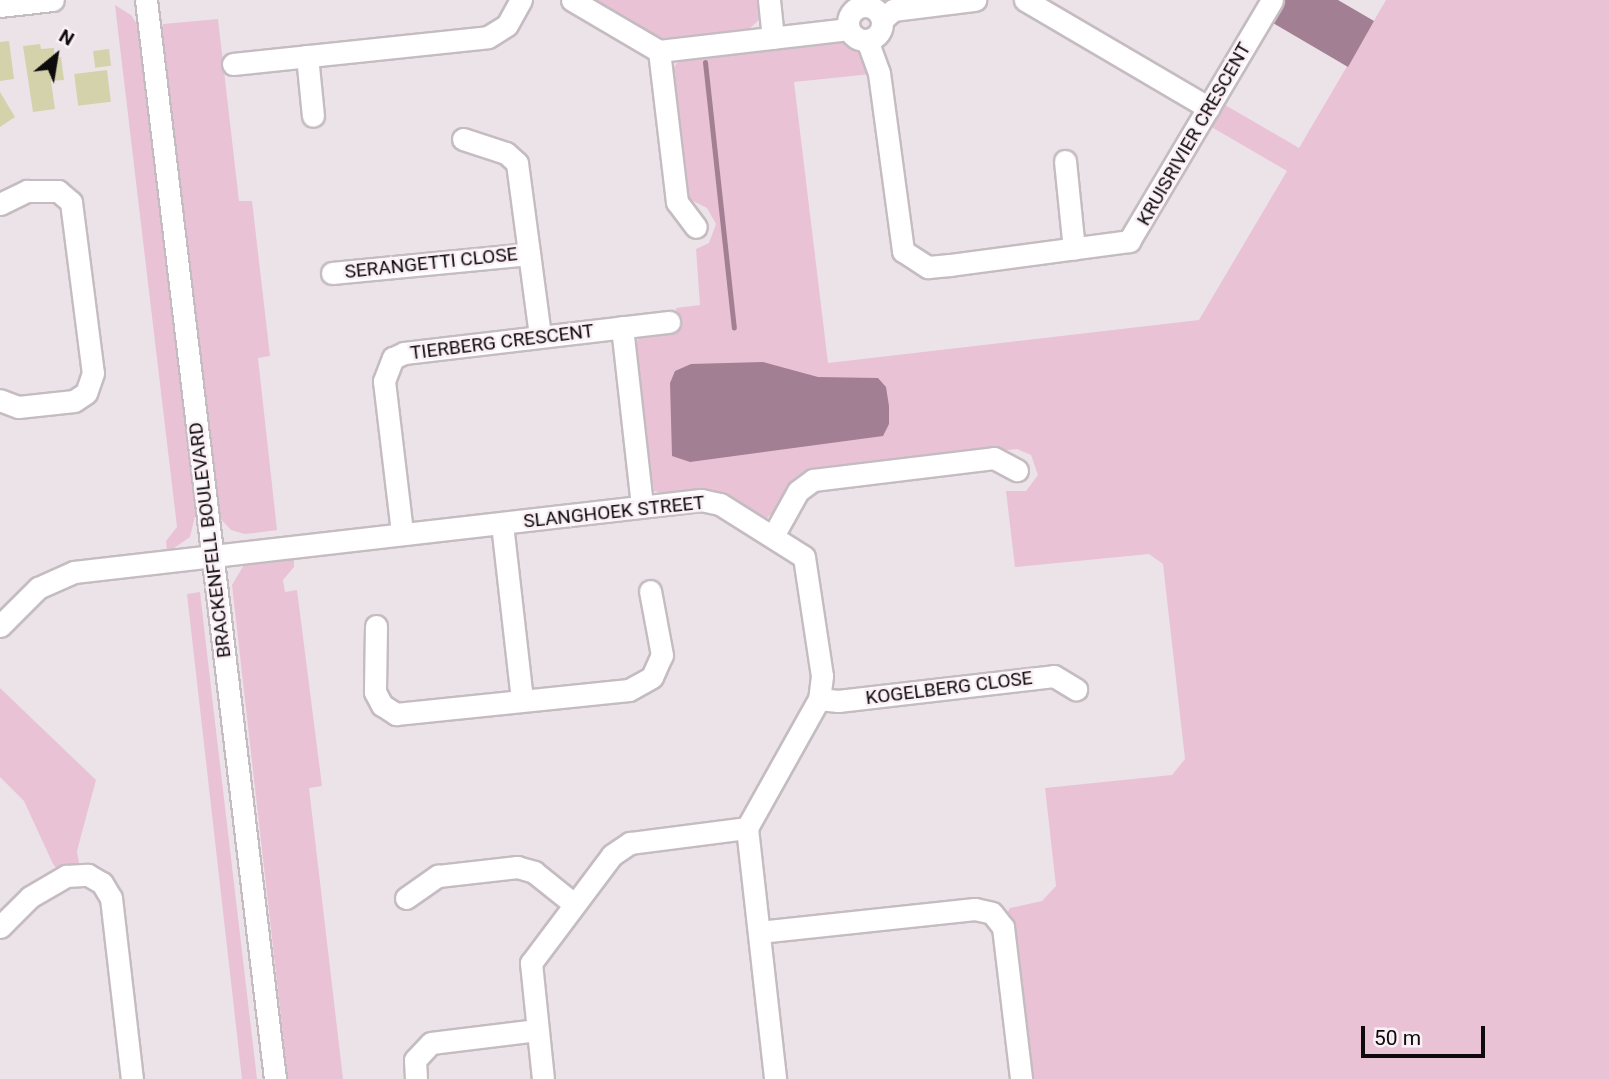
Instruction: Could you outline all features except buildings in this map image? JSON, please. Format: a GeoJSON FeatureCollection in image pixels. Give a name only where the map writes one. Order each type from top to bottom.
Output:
{"type":"FeatureCollection","features":[{"type":"Feature","properties":{"kind":"street"},"geometry":{"type":"LineString","coordinates":[[0,6],[53,0]]}},
{"type":"Feature","properties":{"kind":"street","name":"BRACKENFELL BOULEVARD"},"geometry":{"type":"LineString","coordinates":[[146,0],[275,1079]]}},
{"type":"Feature","properties":{"kind":"street"},"geometry":{"type":"LineString","coordinates":[[233,64],[488,37],[506,25],[521,0]]}},
{"type":"Feature","properties":{"kind":"street"},"geometry":{"type":"LineString","coordinates":[[572,0],[659,51],[773,38],[858,34],[880,31],[882,20],[877,10],[861,6],[849,18],[858,34]]}},
{"type":"Feature","properties":{"kind":"street"},"geometry":{"type":"LineString","coordinates":[[769,0],[773,38]]}},
{"type":"Feature","properties":{"kind":"street"},"geometry":{"type":"LineString","coordinates":[[882,20],[893,10],[975,0]]}},
{"type":"Feature","properties":{"kind":"street"},"geometry":{"type":"LineString","coordinates":[[1025,0],[1209,108]]}},
{"type":"Feature","properties":{"kind":"street","name":"KRUISRIVIER CRESCENT"},"geometry":{"type":"LineString","coordinates":[[858,34],[878,64],[899,239],[907,257],[928,267],[1129,241],[1135,236],[1272,0]]}},
{"type":"Feature","properties":{"kind":"street"},"geometry":{"type":"LineString","coordinates":[[659,51],[677,202],[696,227]]}},
{"type":"Feature","properties":{"kind":"street"},"geometry":{"type":"LineString","coordinates":[[307,56],[313,116]]}},
{"type":"Feature","properties":{"kind":"street","name":"SERANGETTI CLOSE"},"geometry":{"type":"LineString","coordinates":[[463,139],[506,153],[517,163],[540,336]]}},
{"type":"Feature","properties":{"kind":"street"},"geometry":{"type":"LineString","coordinates":[[1065,162],[1074,249]]}},
{"type":"Feature","properties":{"kind":"street"},"geometry":{"type":"LineString","coordinates":[[0,204],[20,193],[40,191],[58,191],[71,202],[93,373],[86,393],[74,401],[18,407],[0,400]]}},
{"type":"Feature","properties":{"kind":"street","name":"SERANGETTI CLOSE"},"geometry":{"type":"LineString","coordinates":[[332,273],[529,254]]}},
{"type":"Feature","properties":{"kind":"street","name":"TIERBERG CRESCENT"},"geometry":{"type":"LineString","coordinates":[[402,533],[384,381],[388,363],[404,353],[669,322]]}},
{"type":"Feature","properties":{"kind":"street","name":"TIERBERG CRESCENT"},"geometry":{"type":"LineString","coordinates":[[622,327],[642,506]]}},
{"type":"Feature","properties":{"kind":"street"},"geometry":{"type":"LineString","coordinates":[[773,536],[798,491],[813,480],[995,458],[1017,470]]}},
{"type":"Feature","properties":{"kind":"street","name":"SLANGHOEK STREET"},"geometry":{"type":"LineString","coordinates":[[0,626],[38,587],[61,575],[325,541],[711,500],[800,552],[808,563],[823,682],[819,699],[747,828]]}},
{"type":"Feature","properties":{"kind":"street"},"geometry":{"type":"LineString","coordinates":[[502,524],[522,700]]}},
{"type":"Feature","properties":{"kind":"street"},"geometry":{"type":"LineString","coordinates":[[376,626],[375,692],[388,710],[413,715],[522,700],[629,690],[646,683],[662,651],[650,592]]}},
{"type":"Feature","properties":{"kind":"street","name":"KOGELBERG CLOSE"},"geometry":{"type":"LineString","coordinates":[[819,699],[838,701],[1054,676],[1076,689]]}},
{"type":"Feature","properties":{"kind":"street"},"geometry":{"type":"LineString","coordinates":[[543,1079],[531,963],[620,847],[747,828],[775,1079]]}},
{"type":"Feature","properties":{"kind":"street"},"geometry":{"type":"LineString","coordinates":[[406,898],[438,876],[517,867],[534,872],[574,904]]}},
{"type":"Feature","properties":{"kind":"street"},"geometry":{"type":"LineString","coordinates":[[0,926],[30,897],[66,876],[88,875],[102,883],[111,898],[132,1079]]}},
{"type":"Feature","properties":{"kind":"street"},"geometry":{"type":"LineString","coordinates":[[759,932],[975,909],[992,913],[1003,927],[1021,1079]]}},
{"type":"Feature","properties":{"kind":"street"},"geometry":{"type":"LineString","coordinates":[[416,1079],[415,1060],[431,1043],[537,1030]]}},
{"type":"Feature","properties":{"kind":"shaded area"},"geometry":{"type":"Polygon","coordinates":[[[586,0],[761,0],[761,18],[747,31],[662,42],[586,0]]]}},
{"type":"Feature","properties":{"kind":"shaded area"},"geometry":{"type":"Polygon","coordinates":[[[1280,0],[1338,0],[1374,21],[1348,67],[1268,20],[1280,0]]]}},
{"type":"Feature","properties":{"kind":"shaded area"},"geometry":{"type":"Polygon","coordinates":[[[1386,0],[1609,0],[1609,1079],[1029,1079],[1006,915],[1010,908],[1042,901],[1056,886],[1045,788],[1172,775],[1185,759],[1163,564],[1149,554],[1015,567],[1006,491],[1026,491],[1038,475],[1031,455],[1017,449],[811,473],[767,518],[654,491],[633,344],[646,333],[678,329],[676,308],[700,305],[696,249],[709,243],[716,224],[707,208],[685,197],[670,72],[681,58],[843,39],[860,49],[871,74],[794,82],[828,363],[1199,320],[1287,171],[1208,125],[1220,102],[1299,148],[1386,0]]]}},
{"type":"Feature","properties":{"kind":"shaded area"},"geometry":{"type":"Polygon","coordinates":[[[115,5],[131,15],[140,29],[197,508],[190,537],[167,553],[166,541],[177,527],[115,5]]]}},
{"type":"Feature","properties":{"kind":"shaded area"},"geometry":{"type":"Polygon","coordinates":[[[218,19],[239,201],[252,201],[270,356],[258,358],[277,530],[245,534],[231,530],[218,516],[160,34],[163,24],[218,19]]]}},
{"type":"Feature","properties":{"kind":"shaded area"},"geometry":{"type":"Polygon","coordinates":[[[763,362],[818,377],[878,378],[886,387],[889,406],[889,424],[883,436],[690,462],[672,456],[670,383],[675,371],[691,364],[763,362]]]}},
{"type":"Feature","properties":{"kind":"shaded area"},"geometry":{"type":"Polygon","coordinates":[[[294,555],[294,567],[283,580],[285,592],[297,590],[322,786],[309,788],[343,1079],[288,1079],[232,585],[245,563],[294,555]]]}},
{"type":"Feature","properties":{"kind":"shaded area"},"geometry":{"type":"Polygon","coordinates":[[[200,592],[257,1079],[242,1079],[187,594],[200,592]]]}},
{"type":"Feature","properties":{"kind":"shaded area"},"geometry":{"type":"Polygon","coordinates":[[[0,688],[96,780],[77,851],[79,863],[58,870],[24,801],[0,777],[0,688]]]}},
{"type":"Feature","properties":{"kind":"waterway"},"geometry":{"type":"LineString","coordinates":[[705,62],[734,327]]}}]}
